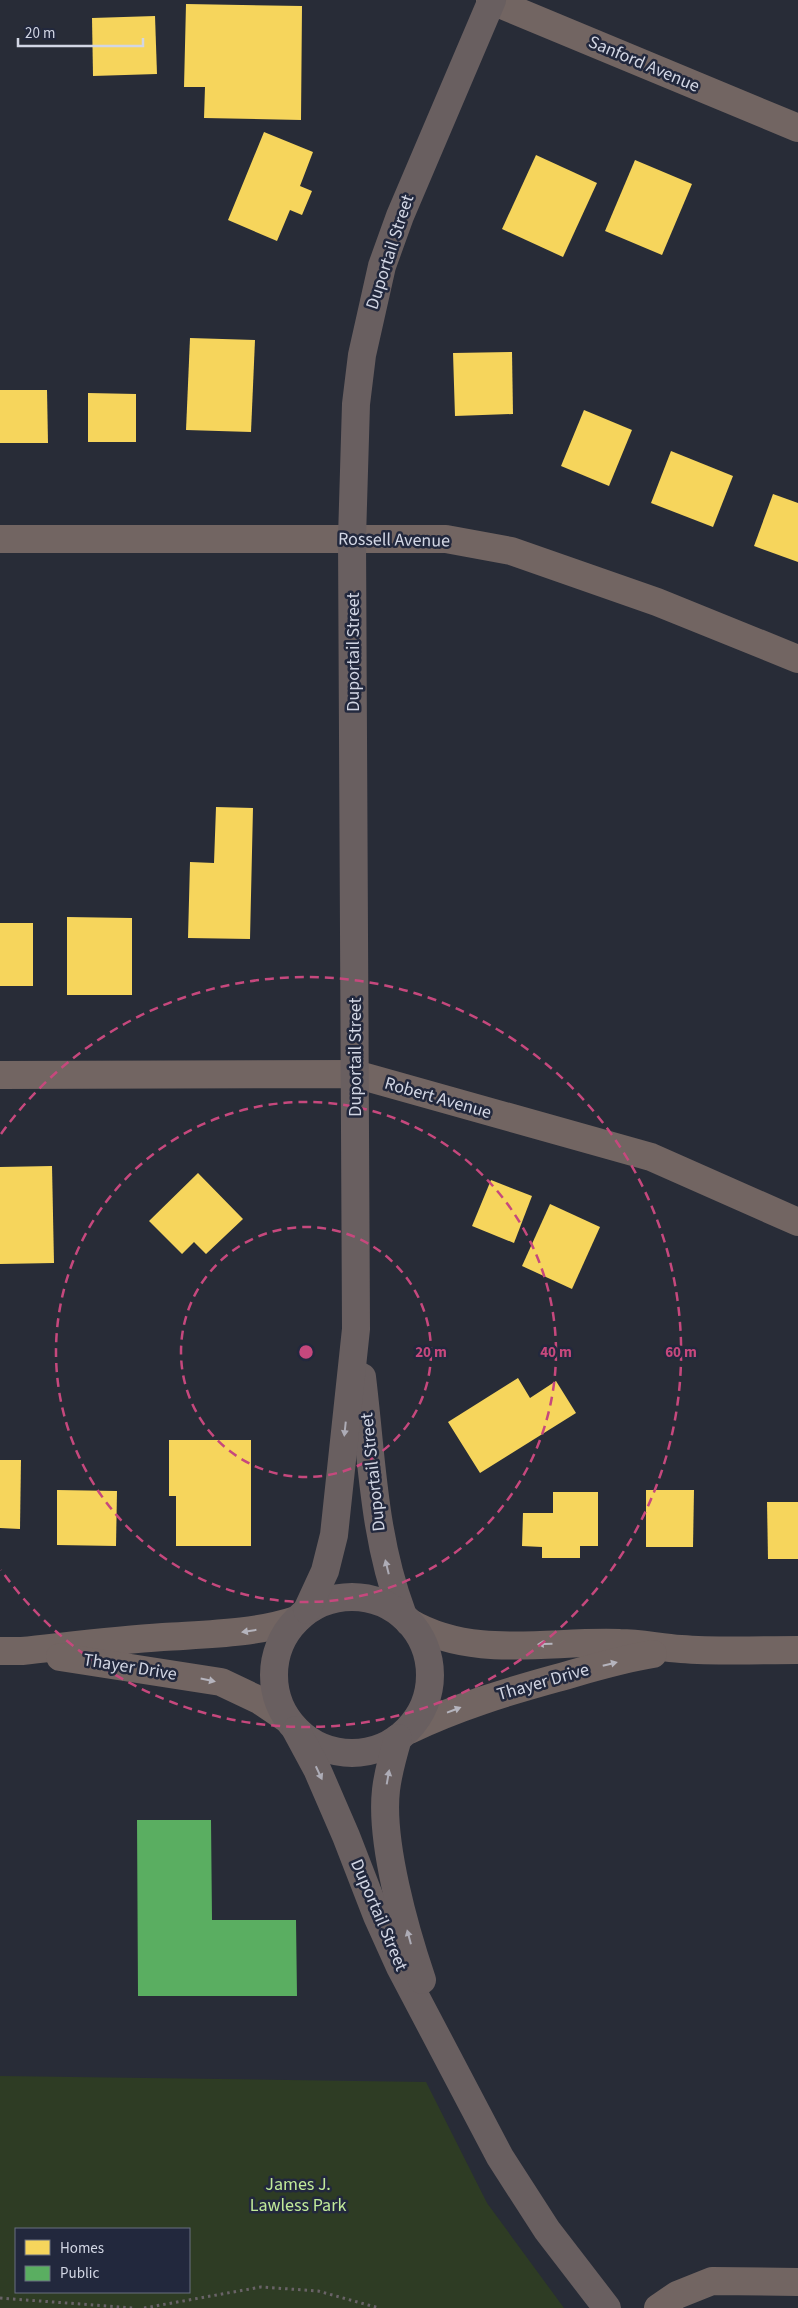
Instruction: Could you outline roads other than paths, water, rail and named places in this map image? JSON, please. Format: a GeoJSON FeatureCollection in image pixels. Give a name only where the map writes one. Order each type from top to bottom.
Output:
{"type":"FeatureCollection","features":[{"type":"Feature","properties":{"kind":"main road","name":"Duportail Street"},"geometry":{"type":"LineString","coordinates":[[406,1617],[393,1589],[378,1524],[356,1329],[352,538],[357,394],[369,314],[382,266],[400,216],[491,0]]}},
{"type":"Feature","properties":{"kind":"main road","name":"Duportail Street"},"geometry":{"type":"LineString","coordinates":[[302,1615],[325,1571],[334,1535],[356,1329]]}},
{"type":"Feature","properties":{"kind":"main road"},"geometry":{"type":"LineString","coordinates":[[340,1597],[366,1598],[391,1607],[406,1617],[424,1644],[430,1669],[428,1694],[418,1717],[404,1734],[379,1749],[354,1754],[329,1750],[305,1738],[291,1725],[276,1695],[274,1669],[280,1643],[302,1615],[340,1597]]}},
{"type":"Feature","properties":{"kind":"main road","name":"Duportail Street"},"geometry":{"type":"LineString","coordinates":[[291,1725],[317,1770],[400,1968],[469,2097],[523,2195],[574,2267],[607,2308]]}},
{"type":"Feature","properties":{"kind":"main road","name":"Duportail Street"},"geometry":{"type":"LineString","coordinates":[[404,1734],[386,1791],[385,1813],[390,1851],[402,1914],[415,1959],[430,2005],[469,2097]]}},
{"type":"Feature","properties":{"kind":"street","name":"Sanford Avenue"},"geometry":{"type":"LineString","coordinates":[[491,0],[798,128]]}},
{"type":"Feature","properties":{"kind":"street","name":"Rossell Avenue"},"geometry":{"type":"LineString","coordinates":[[0,539],[446,539],[511,551],[657,602],[798,659]]}},
{"type":"Feature","properties":{"kind":"street","name":"Robert Avenue"},"geometry":{"type":"LineString","coordinates":[[0,1074],[355,1074],[650,1157],[798,1222]]}},
{"type":"Feature","properties":{"kind":"street","name":"Thayer Drive"},"geometry":{"type":"LineString","coordinates":[[11,1651],[165,1637],[233,1634],[278,1625],[302,1615]]}},
{"type":"Feature","properties":{"kind":"street","name":"Thayer Drive"},"geometry":{"type":"LineString","coordinates":[[406,1617],[428,1633],[467,1644],[507,1646],[623,1643],[681,1650],[798,1650]]}},
{"type":"Feature","properties":{"kind":"street","name":"Thayer Drive"},"geometry":{"type":"LineString","coordinates":[[404,1734],[446,1713],[499,1695],[600,1666],[681,1650]]}},
{"type":"Feature","properties":{"kind":"street","name":"Thayer Drive"},"geometry":{"type":"LineString","coordinates":[[11,1651],[221,1682],[259,1700],[291,1725]]}},
{"type":"Feature","properties":{"kind":"street"},"geometry":{"type":"LineString","coordinates":[[658,2308],[677,2295],[712,2281],[798,2282]]}},
{"type":"Feature","properties":{"kind":"park label","name":"James J. Lawless Park"},"geometry":{"type":"Point","coordinates":[298,2194]}}]}
